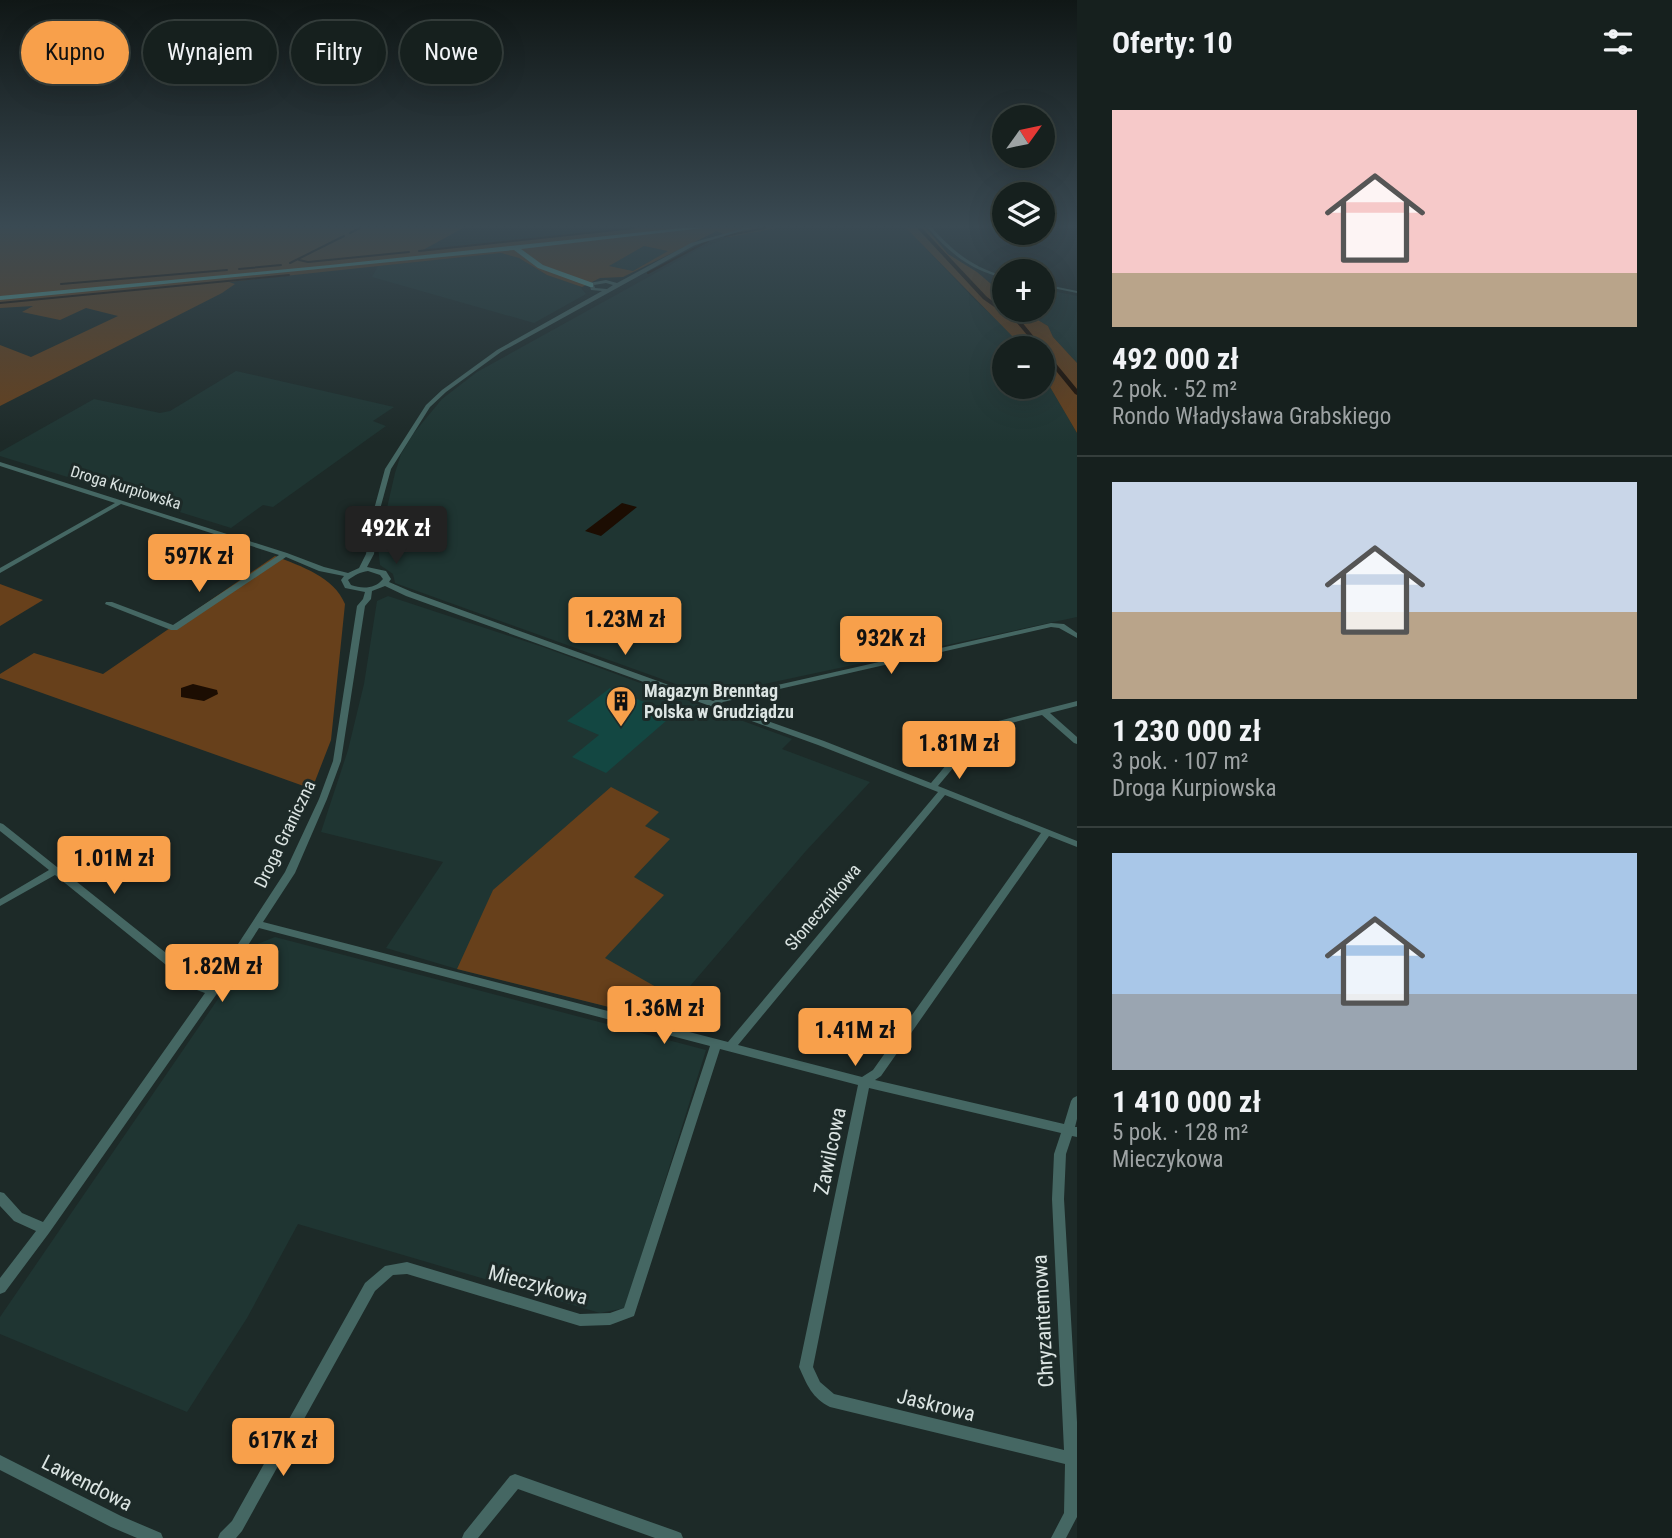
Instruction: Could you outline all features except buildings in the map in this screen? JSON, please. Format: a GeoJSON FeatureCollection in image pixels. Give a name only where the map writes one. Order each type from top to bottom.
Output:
{"type":"FeatureCollection","features":[{"type":"Feature","properties":{"kind":"street"},"geometry":{"type":"LineString","coordinates":[[362,570],[370,554],[376,513],[388,469],[428,406],[499,351],[589,300]]}},
{"type":"Feature","properties":{"kind":"street","name":"Droga Kurpiowska"},"geometry":{"type":"LineString","coordinates":[[0,464],[285,554],[347,577],[348,586],[358,590]]}},
{"type":"Feature","properties":{"kind":"street"},"geometry":{"type":"LineString","coordinates":[[0,571],[121,502]]}},
{"type":"Feature","properties":{"kind":"street"},"geometry":{"type":"LineString","coordinates":[[109,604],[174,628],[285,554]]}},
{"type":"Feature","properties":{"kind":"street"},"geometry":{"type":"LineString","coordinates":[[370,554],[373,569]]}},
{"type":"Feature","properties":{"kind":"street"},"geometry":{"type":"LineString","coordinates":[[347,577],[362,570],[373,569],[386,576],[382,585]]}},
{"type":"Feature","properties":{"kind":"street"},"geometry":{"type":"LineString","coordinates":[[358,590],[369,590],[382,585],[410,594],[714,704],[1077,844]]}},
{"type":"Feature","properties":{"kind":"street","name":"Droga Graniczna"},"geometry":{"type":"LineString","coordinates":[[358,590],[357,599],[361,606]]}},
{"type":"Feature","properties":{"kind":"street","name":"Droga Graniczna"},"geometry":{"type":"LineString","coordinates":[[0,1288],[45,1229],[212,992],[290,873],[337,761],[361,606],[367,599],[369,590]]}},
{"type":"Feature","properties":{"kind":"street"},"geometry":{"type":"LineString","coordinates":[[714,704],[720,700],[1051,625],[1061,626],[1077,636]]}},
{"type":"Feature","properties":{"kind":"street"},"geometry":{"type":"LineString","coordinates":[[932,787],[982,728],[1077,703]]}},
{"type":"Feature","properties":{"kind":"street"},"geometry":{"type":"LineString","coordinates":[[1044,712],[1077,740]]}},
{"type":"Feature","properties":{"kind":"street","name":"Słonecznikowa"},"geometry":{"type":"LineString","coordinates":[[731,1046],[944,791]]}},
{"type":"Feature","properties":{"kind":"street"},"geometry":{"type":"LineString","coordinates":[[0,826],[201,987],[212,992]]}},
{"type":"Feature","properties":{"kind":"street"},"geometry":{"type":"LineString","coordinates":[[864,1082],[877,1073],[1047,832]]}},
{"type":"Feature","properties":{"kind":"street"},"geometry":{"type":"LineString","coordinates":[[0,903],[57,870]]}},
{"type":"Feature","properties":{"kind":"street"},"geometry":{"type":"LineString","coordinates":[[259,924],[864,1082],[1072,1131]]}},
{"type":"Feature","properties":{"kind":"street","name":"Mieczykowa"},"geometry":{"type":"LineString","coordinates":[[225,1538],[237,1526],[370,1287],[390,1270],[407,1268],[580,1320],[610,1319],[629,1312],[716,1043]]}},
{"type":"Feature","properties":{"kind":"street","name":"Zawilcowa"},"geometry":{"type":"LineString","coordinates":[[806,1367],[864,1082]]}},
{"type":"Feature","properties":{"kind":"street","name":"Chryzantemowa"},"geometry":{"type":"LineString","coordinates":[[1058,1538],[1071,1514],[1072,1458],[1058,1199],[1060,1154],[1072,1131],[1077,1101]]}},
{"type":"Feature","properties":{"kind":"street"},"geometry":{"type":"LineString","coordinates":[[0,1197],[18,1217],[45,1229]]}},
{"type":"Feature","properties":{"kind":"street","name":"Jaskrowa"},"geometry":{"type":"LineString","coordinates":[[806,1367],[815,1387],[830,1399],[1072,1458]]}},
{"type":"Feature","properties":{"kind":"street","name":"Lawendowa"},"geometry":{"type":"LineString","coordinates":[[0,1462],[116,1522],[156,1538]]}},
{"type":"Feature","properties":{"kind":"street"},"geometry":{"type":"LineString","coordinates":[[469,1538],[515,1481],[676,1538]]}},
{"type":"Feature","properties":{"kind":"shaded area"},"geometry":{"type":"Polygon","coordinates":[[[0,300],[209,300],[0,406],[0,345],[31,357],[118,316],[86,308],[60,320],[22,312],[33,306],[0,308],[0,300]]]}},
{"type":"Feature","properties":{"kind":"shaded area"},"geometry":{"type":"Polygon","coordinates":[[[452,300],[576,300],[534,323],[452,300]]]}},
{"type":"Feature","properties":{"kind":"shaded area"},"geometry":{"type":"Polygon","coordinates":[[[607,300],[975,300],[992,316],[992,322],[999,322],[1015,336],[992,336],[992,399],[1055,399],[1055,395],[1077,433],[1077,617],[709,696],[395,583],[393,574],[380,565],[378,547],[395,473],[401,454],[413,434],[442,399],[477,372],[607,300]]]}},
{"type":"Feature","properties":{"kind":"shaded area"},"geometry":{"type":"Polygon","coordinates":[[[977,300],[992,300],[992,315],[977,300]]]}},
{"type":"Feature","properties":{"kind":"shaded area"},"geometry":{"type":"Polygon","coordinates":[[[1055,300],[1077,300],[1077,363],[1055,339],[1048,326],[1041,322],[1055,322],[1055,300]]]}},
{"type":"Feature","properties":{"kind":"shaded area"},"geometry":{"type":"Polygon","coordinates":[[[998,322],[1041,322],[1048,326],[1053,336],[1012,336],[998,322]]]}},
{"type":"Feature","properties":{"kind":"shaded area"},"geometry":{"type":"Polygon","coordinates":[[[1055,339],[1077,363],[1077,433],[1055,395],[1055,339]]]}},
{"type":"Feature","properties":{"kind":"shaded area"},"geometry":{"type":"Polygon","coordinates":[[[236,371],[394,407],[373,421],[386,426],[273,507],[263,505],[231,528],[0,456],[0,452],[94,399],[160,413],[170,411],[236,371]]]}},
{"type":"Feature","properties":{"kind":"shaded area"},"geometry":{"type":"Polygon","coordinates":[[[622,503],[637,507],[601,536],[585,531],[622,503]]]}},
{"type":"Feature","properties":{"kind":"shaded area"},"geometry":{"type":"Polygon","coordinates":[[[275,556],[325,579],[340,594],[345,604],[331,740],[312,789],[0,678],[0,674],[34,653],[103,674],[275,556]]]}},
{"type":"Feature","properties":{"kind":"shaded area"},"geometry":{"type":"Polygon","coordinates":[[[0,584],[43,600],[0,626],[0,584]]]}},
{"type":"Feature","properties":{"kind":"shaded area"},"geometry":{"type":"Polygon","coordinates":[[[388,596],[543,647],[792,739],[782,749],[870,782],[805,852],[661,1020],[457,969],[386,948],[443,862],[321,832],[348,750],[364,684],[377,601],[388,596]]]}},
{"type":"Feature","properties":{"kind":"shaded area"},"geometry":{"type":"Polygon","coordinates":[[[193,684],[217,690],[218,694],[204,701],[181,697],[181,688],[193,684]]]}},
{"type":"Feature","properties":{"kind":"shaded area"},"geometry":{"type":"Polygon","coordinates":[[[611,787],[659,812],[645,826],[670,839],[634,877],[664,895],[605,958],[679,1000],[661,1020],[457,969],[493,890],[611,787]]]}},
{"type":"Feature","properties":{"kind":"shaded area"},"geometry":{"type":"Polygon","coordinates":[[[275,937],[706,1050],[625,1308],[600,1313],[298,1224],[247,1318],[187,1412],[0,1334],[0,1317],[255,945],[275,937]]]}},
{"type":"Feature","properties":{"kind":"waterway"},"geometry":{"type":"LineString","coordinates":[[0,303],[33,300]]}},
{"type":"Feature","properties":{"kind":"waterway"},"geometry":{"type":"LineString","coordinates":[[988,300],[1019,322],[1031,336]]}},
{"type":"Feature","properties":{"kind":"waterway"},"geometry":{"type":"LineString","coordinates":[[1055,366],[1077,393]]}},
{"type":"Feature","properties":{"kind":"place","name":"Magazyn Brenntag Polska w Grudziądzu"},"geometry":{"type":"Point","coordinates":[621,728]}}]}
